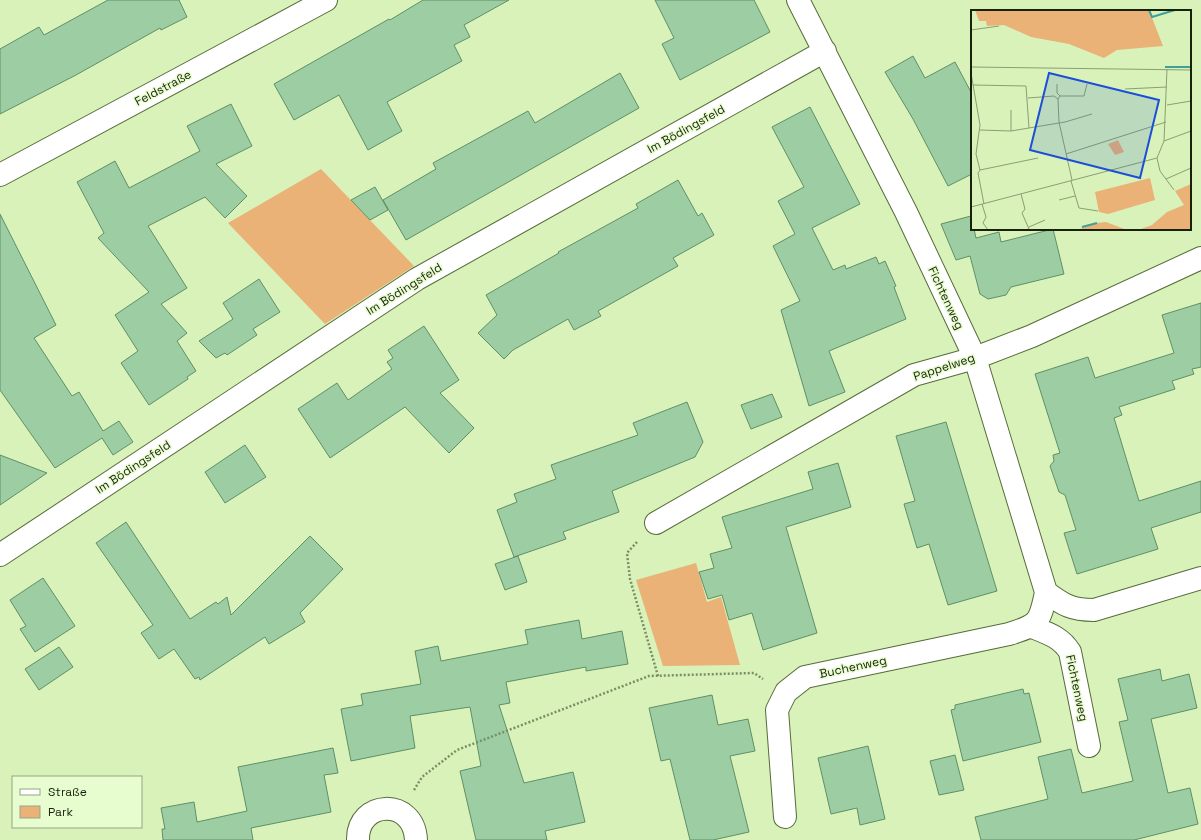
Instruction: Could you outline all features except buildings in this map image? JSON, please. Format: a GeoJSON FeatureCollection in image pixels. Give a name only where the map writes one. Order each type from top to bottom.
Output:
{"type":"FeatureCollection","features":[{"type":"Feature","properties":{"kind":"street","name":"Feldstraße"},"geometry":{"type":"LineString","coordinates":[[0,175],[326,0]]}},
{"type":"Feature","properties":{"kind":"street","name":"Fichtenweg"},"geometry":{"type":"LineString","coordinates":[[798,0],[906,212],[974,358],[1040,611],[1055,636],[1065,644],[1070,652],[1089,746]]}},
{"type":"Feature","properties":{"kind":"street","name":"Im Bödingsfeld"},"geometry":{"type":"LineString","coordinates":[[0,555],[417,279],[825,51]]}},
{"type":"Feature","properties":{"kind":"street","name":"Pappelweg"},"geometry":{"type":"LineString","coordinates":[[656,523],[914,375],[974,358],[1032,336],[1201,258]]}},
{"type":"Feature","properties":{"kind":"street"},"geometry":{"type":"LineString","coordinates":[[1040,611],[1063,605],[1079,610],[1094,610],[1201,578]]}},
{"type":"Feature","properties":{"kind":"street","name":"Buchenweg"},"geometry":{"type":"LineString","coordinates":[[785,817],[777,710],[786,692],[804,677],[1009,634],[1040,611]]}},
{"type":"Feature","properties":{"kind":"street"},"geometry":{"type":"LineString","coordinates":[[358,840],[358,833],[362,822],[370,814],[380,809],[391,808],[402,812],[411,820],[415,830],[416,840]]}},
{"type":"Feature","properties":{"kind":"path"},"geometry":{"type":"LineString","coordinates":[[656,523],[627,553],[630,579],[658,676]]}},
{"type":"Feature","properties":{"kind":"path"},"geometry":{"type":"LineString","coordinates":[[402,812],[422,777],[457,750],[649,676],[754,673],[786,692]]}},
{"type":"Feature","properties":{"kind":"green space"},"geometry":{"type":"Polygon","coordinates":[[[321,169],[414,266],[325,324],[228,223],[321,169]]]}},
{"type":"Feature","properties":{"kind":"green space"},"geometry":{"type":"Polygon","coordinates":[[[696,563],[707,602],[721,597],[740,665],[663,666],[636,580],[696,563]]]}}]}
